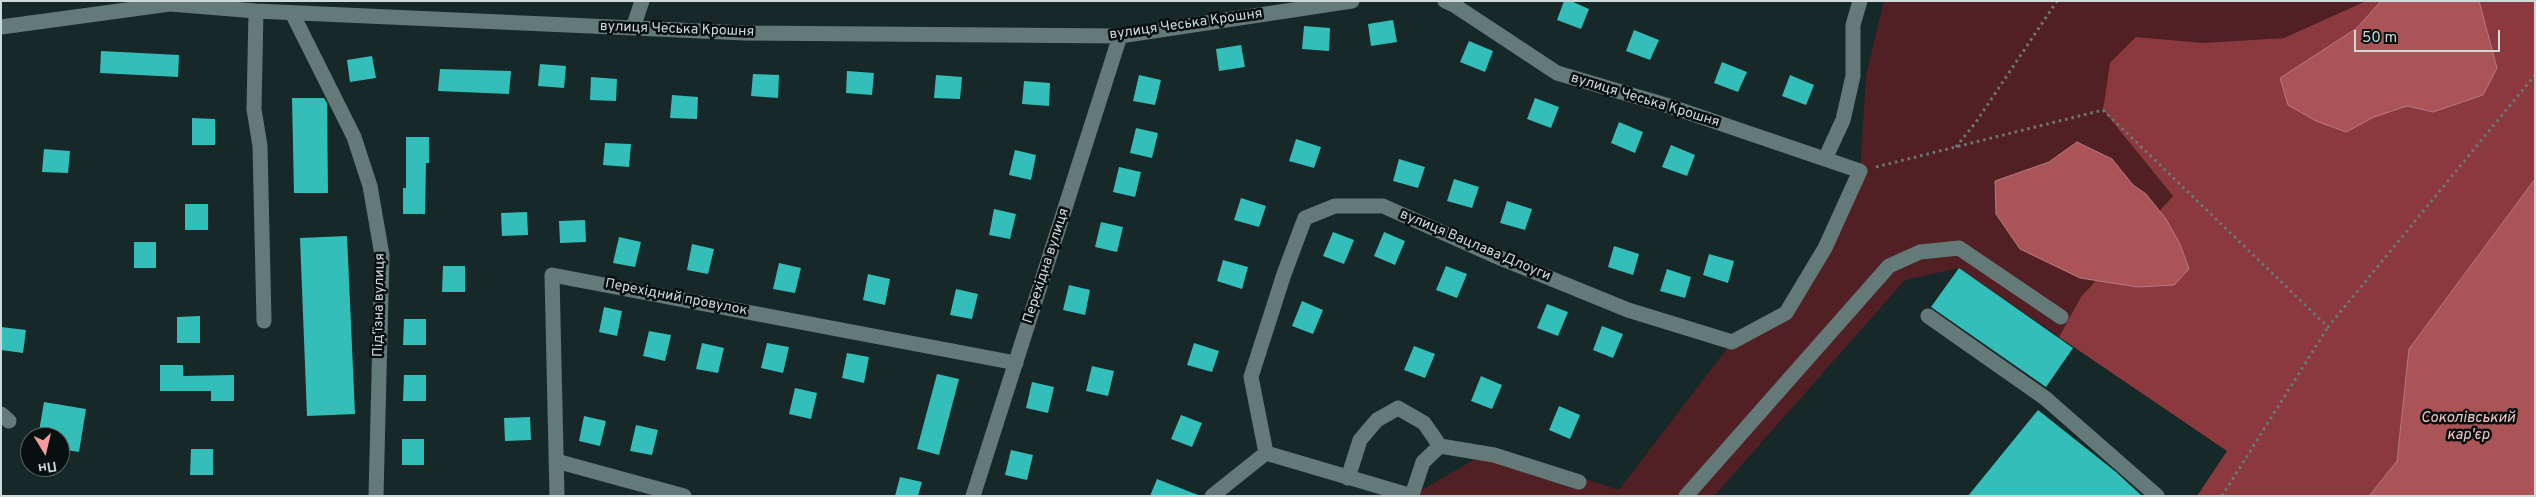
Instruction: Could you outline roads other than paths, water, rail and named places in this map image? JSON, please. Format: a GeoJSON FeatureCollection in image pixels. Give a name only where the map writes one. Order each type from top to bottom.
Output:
{"type":"FeatureCollection","features":[{"type":"Feature","properties":{"kind":"street"},"geometry":{"type":"LineString","coordinates":[[634,28],[642,1]]}},
{"type":"Feature","properties":{"kind":"street","name":"вулиця Чеська Крошня"},"geometry":{"type":"LineString","coordinates":[[1,27],[170,4],[292,13],[745,33],[1120,36],[1352,1]]}},
{"type":"Feature","properties":{"kind":"street","name":"вулиця Чеська Крошня"},"geometry":{"type":"LineString","coordinates":[[1445,1],[1454,5],[1557,74],[1669,106],[1860,171]]}},
{"type":"Feature","properties":{"kind":"street"},"geometry":{"type":"LineString","coordinates":[[1825,159],[1843,120],[1853,76],[1853,24],[1860,1]]}},
{"type":"Feature","properties":{"kind":"street"},"geometry":{"type":"LineString","coordinates":[[256,11],[254,109],[260,146],[264,321]]}},
{"type":"Feature","properties":{"kind":"street","name":"Підʼїзна вулиця"},"geometry":{"type":"LineString","coordinates":[[292,13],[354,137],[370,186],[382,255],[376,496]]}},
{"type":"Feature","properties":{"kind":"street","name":"Перехідна вулиця"},"geometry":{"type":"LineString","coordinates":[[973,496],[1120,36]]}},
{"type":"Feature","properties":{"kind":"street","name":"вулиця Вацлава Длоуги"},"geometry":{"type":"LineString","coordinates":[[1266,453],[1251,377],[1284,274],[1305,218],[1335,206],[1383,206],[1493,255],[1628,310],[1732,342],[1786,313],[1825,248],[1860,171]]}},
{"type":"Feature","properties":{"kind":"street"},"geometry":{"type":"LineString","coordinates":[[1686,496],[1889,266],[1920,252],[1959,248],[2062,317]]}},
{"type":"Feature","properties":{"kind":"street","name":"Перехідний провулок"},"geometry":{"type":"LineString","coordinates":[[556,496],[552,275],[1016,363]]}},
{"type":"Feature","properties":{"kind":"street"},"geometry":{"type":"LineString","coordinates":[[1928,316],[2045,398],[2157,496]]}},
{"type":"Feature","properties":{"kind":"street"},"geometry":{"type":"LineString","coordinates":[[1348,478],[1360,440],[1376,420],[1398,408],[1424,422],[1440,446],[1494,455],[1579,482]]}},
{"type":"Feature","properties":{"kind":"street"},"geometry":{"type":"LineString","coordinates":[[1212,496],[1266,453],[1412,496],[1424,462],[1440,446]]}},
{"type":"Feature","properties":{"kind":"street"},"geometry":{"type":"LineString","coordinates":[[556,461],[684,496]]}},
{"type":"Feature","properties":{"kind":"water"},"geometry":{"type":"Polygon","coordinates":[[[2381,1],[2479,1],[2497,68],[2483,95],[2433,112],[2407,106],[2374,117],[2346,132],[2316,121],[2288,105],[2280,78],[2357,28],[2381,1]]]}},
{"type":"Feature","properties":{"kind":"water"},"geometry":{"type":"Polygon","coordinates":[[[2077,142],[2112,159],[2133,185],[2146,194],[2166,219],[2180,244],[2189,269],[2174,285],[2138,287],[2080,278],[2020,249],[1996,214],[1995,181],[2049,162],[2077,142]]]}},
{"type":"Feature","properties":{"kind":"water","name":"Соколівський кар'єр"},"geometry":{"type":"Polygon","coordinates":[[[2535,179],[2535,496],[2369,496],[2397,461],[2409,349],[2535,179]]]}}]}
